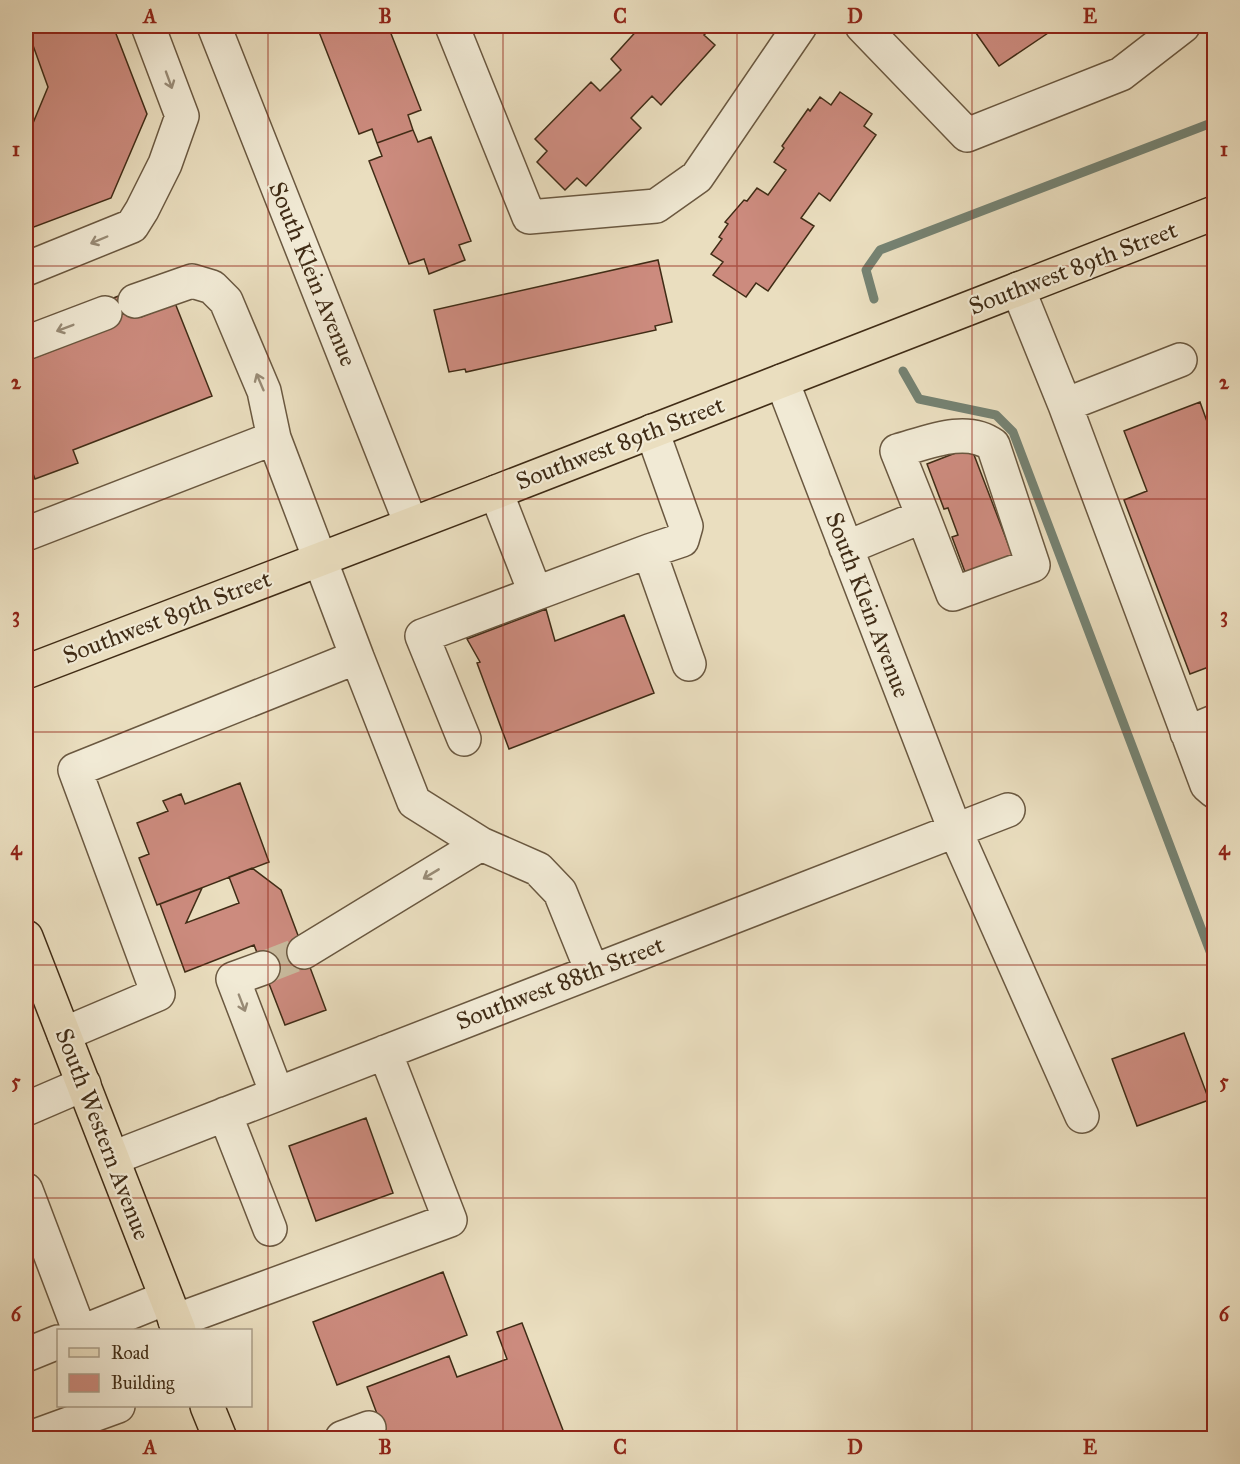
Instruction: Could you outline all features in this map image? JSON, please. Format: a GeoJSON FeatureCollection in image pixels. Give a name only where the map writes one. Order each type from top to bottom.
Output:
{"type":"FeatureCollection","features":[{"type":"Feature","properties":{"kind":"main road","name":"Southwest 89th Street"},"geometry":{"type":"LineString","coordinates":[[26,672],[1215,213]]}},
{"type":"Feature","properties":{"kind":"main road","name":"South Western Avenue"},"geometry":{"type":"LineString","coordinates":[[26,937],[173,1316]]}},
{"type":"Feature","properties":{"kind":"main road"},"geometry":{"type":"LineString","coordinates":[[207,1407],[220,1438]]}},
{"type":"Feature","properties":{"kind":"street"},"geometry":{"type":"LineString","coordinates":[[26,269],[132,226],[142,210],[165,164],[182,116],[148,26]]}},
{"type":"Feature","properties":{"kind":"street","name":"South Klein Avenue"},"geometry":{"type":"LineString","coordinates":[[214,26],[411,524]]}},
{"type":"Feature","properties":{"kind":"street"},"geometry":{"type":"LineString","coordinates":[[452,26],[529,217],[656,206],[673,195],[697,177],[801,26]]}},
{"type":"Feature","properties":{"kind":"street"},"geometry":{"type":"LineString","coordinates":[[862,26],[967,135],[1121,75],[1183,26]]}},
{"type":"Feature","properties":{"kind":"street"},"geometry":{"type":"LineString","coordinates":[[135,301],[192,281],[212,287],[226,301],[264,391],[274,438],[318,559],[414,802],[481,844],[538,869],[560,892],[592,971]]}},
{"type":"Feature","properties":{"kind":"street"},"geometry":{"type":"LineString","coordinates":[[1018,289],[1201,728],[1207,785],[1215,791]]}},
{"type":"Feature","properties":{"kind":"street"},"geometry":{"type":"LineString","coordinates":[[26,343],[105,313]]}},
{"type":"Feature","properties":{"kind":"street"},"geometry":{"type":"LineString","coordinates":[[1065,405],[1180,360]]}},
{"type":"Feature","properties":{"kind":"street","name":"South Klein Avenue"},"geometry":{"type":"LineString","coordinates":[[782,381],[955,830],[1082,1116]]}},
{"type":"Feature","properties":{"kind":"street"},"geometry":{"type":"LineString","coordinates":[[464,739],[422,636],[535,592],[682,540],[686,526],[652,431]]}},
{"type":"Feature","properties":{"kind":"street"},"geometry":{"type":"LineString","coordinates":[[954,436],[983,438],[993,445],[1034,565],[953,594],[923,516],[897,451],[954,436]]}},
{"type":"Feature","properties":{"kind":"street"},"geometry":{"type":"LineString","coordinates":[[26,534],[274,438]]}},
{"type":"Feature","properties":{"kind":"street"},"geometry":{"type":"LineString","coordinates":[[496,492],[535,592]]}},
{"type":"Feature","properties":{"kind":"street"},"geometry":{"type":"LineString","coordinates":[[846,548],[923,516]]}},
{"type":"Feature","properties":{"kind":"street"},"geometry":{"type":"LineString","coordinates":[[649,552],[689,664]]}},
{"type":"Feature","properties":{"kind":"street"},"geometry":{"type":"LineString","coordinates":[[64,1034],[158,994],[75,770],[357,657]]}},
{"type":"Feature","properties":{"kind":"street","name":"Southwest 88th Street"},"geometry":{"type":"LineString","coordinates":[[112,1158],[1008,810]]}},
{"type":"Feature","properties":{"kind":"street"},"geometry":{"type":"LineString","coordinates":[[304,951],[481,844]]}},
{"type":"Feature","properties":{"kind":"street"},"geometry":{"type":"LineString","coordinates":[[263,968],[232,979],[277,1094]]}},
{"type":"Feature","properties":{"kind":"street"},"geometry":{"type":"LineString","coordinates":[[93,1329],[173,1316],[450,1220],[385,1052]]}},
{"type":"Feature","properties":{"kind":"street"},"geometry":{"type":"LineString","coordinates":[[26,1109],[84,1084]]}},
{"type":"Feature","properties":{"kind":"street"},"geometry":{"type":"LineString","coordinates":[[225,1114],[270,1229]]}},
{"type":"Feature","properties":{"kind":"street"},"geometry":{"type":"LineString","coordinates":[[26,1190],[79,1329]]}},
{"type":"Feature","properties":{"kind":"street"},"geometry":{"type":"LineString","coordinates":[[26,1355],[57,1342]]}},
{"type":"Feature","properties":{"kind":"street"},"geometry":{"type":"LineString","coordinates":[[30,1438],[107,1419]]}},
{"type":"Feature","properties":{"kind":"building"},"geometry":{"type":"Polygon","coordinates":[[[26,26],[113,26],[147,114],[111,198],[26,230],[26,140],[48,87],[26,26]]]}},
{"type":"Feature","properties":{"kind":"building"},"geometry":{"type":"Polygon","coordinates":[[[334,26],[388,26],[421,110],[408,115],[413,130],[377,143],[372,129],[359,134],[319,32],[334,26]]]}},
{"type":"Feature","properties":{"kind":"building"},"geometry":{"type":"Polygon","coordinates":[[[641,26],[714,26],[704,35],[715,45],[661,105],[652,96],[631,118],[641,128],[586,186],[577,178],[565,190],[537,162],[547,151],[535,139],[591,82],[600,91],[621,70],[611,59],[641,26]]]}},
{"type":"Feature","properties":{"kind":"building"},"geometry":{"type":"Polygon","coordinates":[[[971,26],[1056,26],[1057,27],[999,66],[971,26]]]}},
{"type":"Feature","properties":{"kind":"building"},"geometry":{"type":"Polygon","coordinates":[[[840,92],[872,114],[864,126],[876,135],[830,201],[819,193],[801,218],[814,226],[768,291],[756,283],[746,297],[713,275],[723,262],[711,254],[722,239],[719,237],[728,224],[725,222],[757,188],[768,195],[786,170],[774,162],[784,148],[782,146],[808,109],[810,111],[820,97],[831,105],[840,92]]]}},
{"type":"Feature","properties":{"kind":"building"},"geometry":{"type":"Polygon","coordinates":[[[413,130],[418,142],[431,137],[471,241],[459,245],[465,260],[429,274],[424,259],[409,264],[369,161],[382,156],[377,143],[413,130]]]}},
{"type":"Feature","properties":{"kind":"building"},"geometry":{"type":"Polygon","coordinates":[[[658,260],[672,322],[655,326],[656,330],[466,372],[465,369],[449,372],[434,310],[658,260]]]}},
{"type":"Feature","properties":{"kind":"building"},"geometry":{"type":"Polygon","coordinates":[[[131,291],[141,317],[175,303],[212,396],[73,450],[78,463],[35,479],[26,455],[26,361],[111,328],[101,303],[131,291]]]}},
{"type":"Feature","properties":{"kind":"building"},"geometry":{"type":"Polygon","coordinates":[[[1200,402],[1214,441],[1214,665],[1190,674],[1124,500],[1147,491],[1124,431],[1200,402]]]}},
{"type":"Feature","properties":{"kind":"building"},"geometry":{"type":"Polygon","coordinates":[[[971,447],[1015,562],[968,580],[952,537],[958,535],[948,508],[944,509],[927,464],[971,447]]]}},
{"type":"Feature","properties":{"kind":"building"},"geometry":{"type":"Polygon","coordinates":[[[546,609],[555,641],[624,615],[654,693],[509,749],[477,663],[480,662],[467,639],[546,609]]]}},
{"type":"Feature","properties":{"kind":"building"},"geometry":{"type":"Polygon","coordinates":[[[240,783],[269,862],[157,905],[139,858],[149,854],[137,823],[168,811],[163,801],[181,794],[185,804],[240,783]]]}},
{"type":"Feature","properties":{"kind":"building"},"geometry":{"type":"Polygon","coordinates":[[[252,868],[281,890],[326,1010],[285,1025],[254,945],[185,972],[160,904],[202,888],[186,923],[239,903],[229,877],[252,868]]]}},
{"type":"Feature","properties":{"kind":"building"},"geometry":{"type":"Polygon","coordinates":[[[1184,1033],[1209,1100],[1137,1126],[1112,1059],[1184,1033]]]}},
{"type":"Feature","properties":{"kind":"building"},"geometry":{"type":"Polygon","coordinates":[[[366,1118],[393,1193],[316,1221],[289,1146],[366,1118]]]}},
{"type":"Feature","properties":{"kind":"building"},"geometry":{"type":"Polygon","coordinates":[[[443,1272],[467,1335],[337,1385],[313,1322],[443,1272]]]}},
{"type":"Feature","properties":{"kind":"building"},"geometry":{"type":"Polygon","coordinates":[[[522,1323],[566,1438],[537,1438],[536,1435],[527,1438],[386,1438],[367,1387],[449,1356],[457,1377],[507,1359],[497,1332],[522,1323]]]}},
{"type":"Feature","properties":{"kind":"waterway"},"geometry":{"type":"LineString","coordinates":[[874,299],[866,270],[880,250],[1214,122]]}},
{"type":"Feature","properties":{"kind":"waterway"},"geometry":{"type":"LineString","coordinates":[[903,371],[919,399],[996,415],[1013,432],[1214,962]]}},
{"type":"Feature","properties":{"kind":"tunnel"},"geometry":{"type":"LineString","coordinates":[[263,968],[304,952]]}}]}
